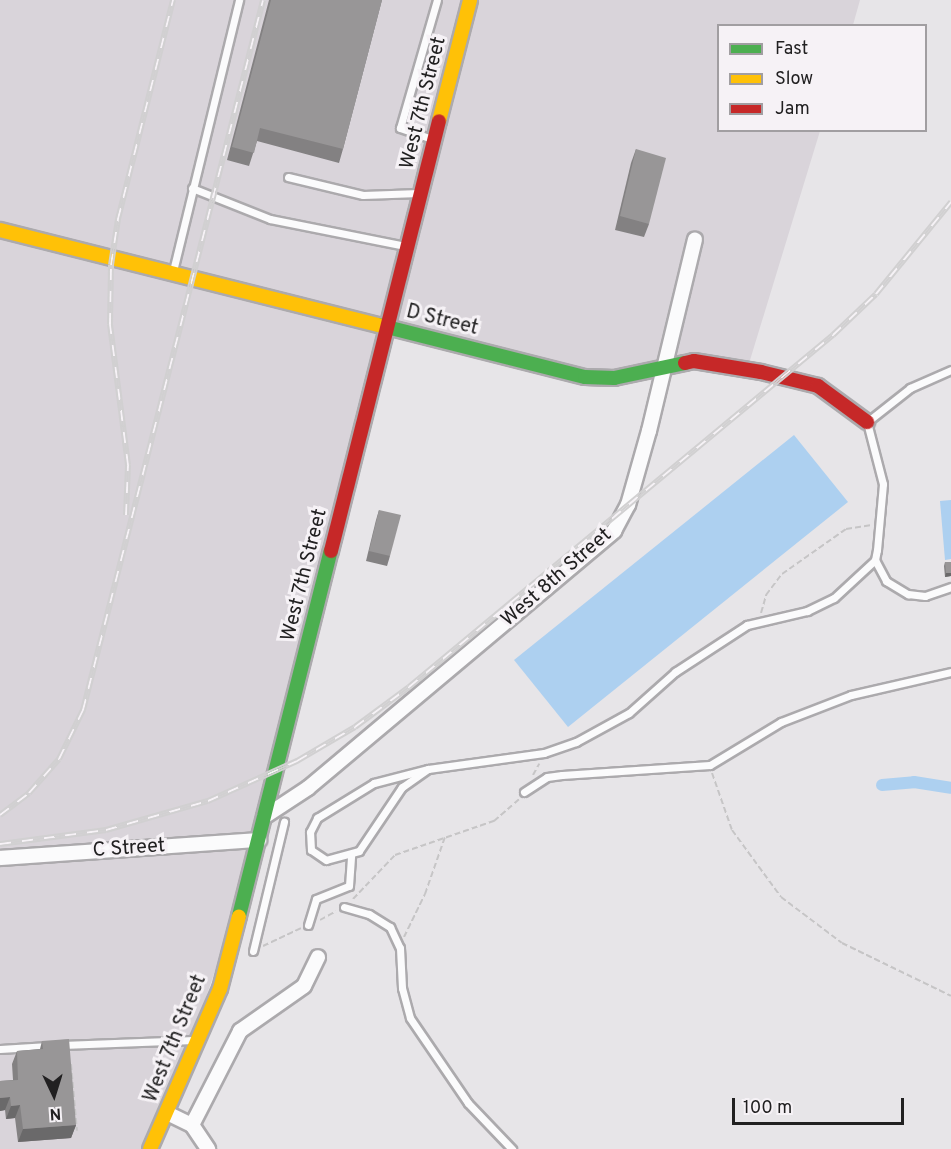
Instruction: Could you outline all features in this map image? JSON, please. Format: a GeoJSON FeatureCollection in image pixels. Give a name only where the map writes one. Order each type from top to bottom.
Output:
{"type":"FeatureCollection","features":[{"type":"Feature","properties":{"kind":"street","name":"West 7th Street"},"geometry":{"type":"LineString","coordinates":[[150,1149],[200,1040],[220,989],[470,0]]}},
{"type":"Feature","properties":{"kind":"street","name":"D Street"},"geometry":{"type":"LineString","coordinates":[[0,230],[585,377],[615,378],[663,365],[694,361],[818,386],[867,422]]}},
{"type":"Feature","properties":{"kind":"street","name":"West 8th Street"},"geometry":{"type":"LineString","coordinates":[[264,817],[308,788],[614,531],[633,488],[695,239]]}},
{"type":"Feature","properties":{"kind":"street","name":"C Street"},"geometry":{"type":"LineString","coordinates":[[0,858],[259,840]]}},
{"type":"Feature","properties":{"kind":"street"},"geometry":{"type":"LineString","coordinates":[[192,1125],[240,1031],[304,986],[318,957]]}},
{"type":"Feature","properties":{"kind":"street"},"geometry":{"type":"LineString","coordinates":[[167,1113],[192,1125],[208,1149]]}},
{"type":"Feature","properties":{"kind":"lane"},"geometry":{"type":"LineString","coordinates":[[172,274],[239,0]]}},
{"type":"Feature","properties":{"kind":"lane"},"geometry":{"type":"LineString","coordinates":[[435,140],[400,128],[437,0]]}},
{"type":"Feature","properties":{"kind":"lane"},"geometry":{"type":"LineString","coordinates":[[288,177],[363,195],[421,193]]}},
{"type":"Feature","properties":{"kind":"lane"},"geometry":{"type":"LineString","coordinates":[[192,188],[270,219],[408,246]]}},
{"type":"Feature","properties":{"kind":"lane"},"geometry":{"type":"LineString","coordinates":[[951,370],[910,388],[867,422],[883,484],[875,560],[886,581],[908,594],[925,596],[951,587]]}},
{"type":"Feature","properties":{"kind":"lane"},"geometry":{"type":"LineString","coordinates":[[428,770],[402,787],[359,850],[351,855],[326,860],[311,850],[310,832],[317,818],[374,783],[428,770],[544,753],[612,725],[693,658],[761,620],[807,610],[834,598],[875,560]]}},
{"type":"Feature","properties":{"kind":"lane"},"geometry":{"type":"LineString","coordinates":[[524,792],[547,777],[710,765],[781,722],[898,683],[951,672]]}},
{"type":"Feature","properties":{"kind":"lane"},"geometry":{"type":"LineString","coordinates":[[253,951],[284,822]]}},
{"type":"Feature","properties":{"kind":"lane"},"geometry":{"type":"LineString","coordinates":[[308,925],[316,898],[349,886],[351,855]]}},
{"type":"Feature","properties":{"kind":"lane"},"geometry":{"type":"LineString","coordinates":[[344,907],[381,920],[390,927],[400,948],[403,996],[410,1018],[468,1103],[512,1149]]}},
{"type":"Feature","properties":{"kind":"lane"},"geometry":{"type":"LineString","coordinates":[[0,1050],[155,1039],[200,1040]]}},
{"type":"Feature","properties":{"kind":"path"},"geometry":{"type":"LineString","coordinates":[[761,620],[766,595],[782,574],[846,529],[880,526]]}},
{"type":"Feature","properties":{"kind":"path"},"geometry":{"type":"LineString","coordinates":[[253,951],[344,907],[395,855],[494,822],[505,815],[524,792],[544,753]]}},
{"type":"Feature","properties":{"kind":"path"},"geometry":{"type":"LineString","coordinates":[[710,765],[732,830],[760,874],[781,897],[842,943],[951,996]]}},
{"type":"Feature","properties":{"kind":"path"},"geometry":{"type":"LineString","coordinates":[[400,948],[425,894],[435,855],[445,837]]}},
{"type":"Feature","properties":{"kind":"path"},"geometry":{"type":"LineString","coordinates":[[71,1064],[76,1131]]}},
{"type":"Feature","properties":{"kind":"shaded area"},"geometry":{"type":"Polygon","coordinates":[[[0,0],[860,0],[853,24],[717,24],[717,132],[820,132],[747,370],[663,365],[598,379],[387,328],[259,840],[167,1113],[149,1149],[0,1149],[0,0]]]}},
{"type":"Feature","properties":{"kind":"water"},"geometry":{"type":"Polygon","coordinates":[[[794,435],[848,502],[568,727],[514,660],[794,435]]]}},
{"type":"Feature","properties":{"kind":"water"},"geometry":{"type":"Polygon","coordinates":[[[951,500],[951,559],[945,560],[940,501],[951,500]]]}},
{"type":"Feature","properties":{"kind":"building"},"geometry":{"type":"Polygon","coordinates":[[[271,0],[382,0],[343,149],[260,128],[254,153],[232,147],[271,0]]]}},
{"type":"Feature","properties":{"kind":"building"},"geometry":{"type":"Polygon","coordinates":[[[636,149],[666,158],[649,224],[620,216],[636,149]]]}},
{"type":"Feature","properties":{"kind":"building"},"geometry":{"type":"Polygon","coordinates":[[[379,510],[401,515],[390,556],[369,551],[379,510]]]}},
{"type":"Feature","properties":{"kind":"building"},"geometry":{"type":"Polygon","coordinates":[[[945,562],[951,562],[951,573],[946,573],[945,562]]]}},
{"type":"Feature","properties":{"kind":"building"},"geometry":{"type":"Polygon","coordinates":[[[69,1039],[76,1125],[23,1129],[20,1105],[11,1106],[10,1097],[0,1098],[0,1081],[18,1080],[17,1051],[43,1049],[42,1041],[69,1039]]]}},
{"type":"Feature","properties":{"kind":"waterway"},"geometry":{"type":"LineString","coordinates":[[882,785],[914,782],[951,788]]}},
{"type":"Feature","properties":{"kind":"railway"},"geometry":{"type":"LineString","coordinates":[[126,515],[128,465],[110,324],[111,265],[118,219],[173,0]]}},
{"type":"Feature","properties":{"kind":"railway"},"geometry":{"type":"LineString","coordinates":[[0,815],[29,793],[59,759],[83,710],[263,0]]}},
{"type":"Feature","properties":{"kind":"railway"},"geometry":{"type":"LineString","coordinates":[[0,844],[106,830],[208,801],[297,761],[355,727],[409,687],[833,335],[876,294],[951,202]]}},
{"type":"Feature","properties":{"kind":"traffic: fast"},"geometry":{"type":"LineString","coordinates":[[379,325],[585,377],[614,378],[685,363]]}},
{"type":"Feature","properties":{"kind":"traffic: fast"},"geometry":{"type":"LineString","coordinates":[[239,916],[331,551]]}},
{"type":"Feature","properties":{"kind":"traffic: slow"},"geometry":{"type":"LineString","coordinates":[[439,121],[470,0]]}},
{"type":"Feature","properties":{"kind":"traffic: slow"},"geometry":{"type":"LineString","coordinates":[[0,230],[379,325]]}},
{"type":"Feature","properties":{"kind":"traffic: slow"},"geometry":{"type":"LineString","coordinates":[[150,1149],[220,989],[239,916]]}},
{"type":"Feature","properties":{"kind":"traffic: jam"},"geometry":{"type":"LineString","coordinates":[[331,551],[439,121]]}},
{"type":"Feature","properties":{"kind":"traffic: jam"},"geometry":{"type":"LineString","coordinates":[[685,363],[694,361],[761,372],[818,386],[867,422]]}}]}
